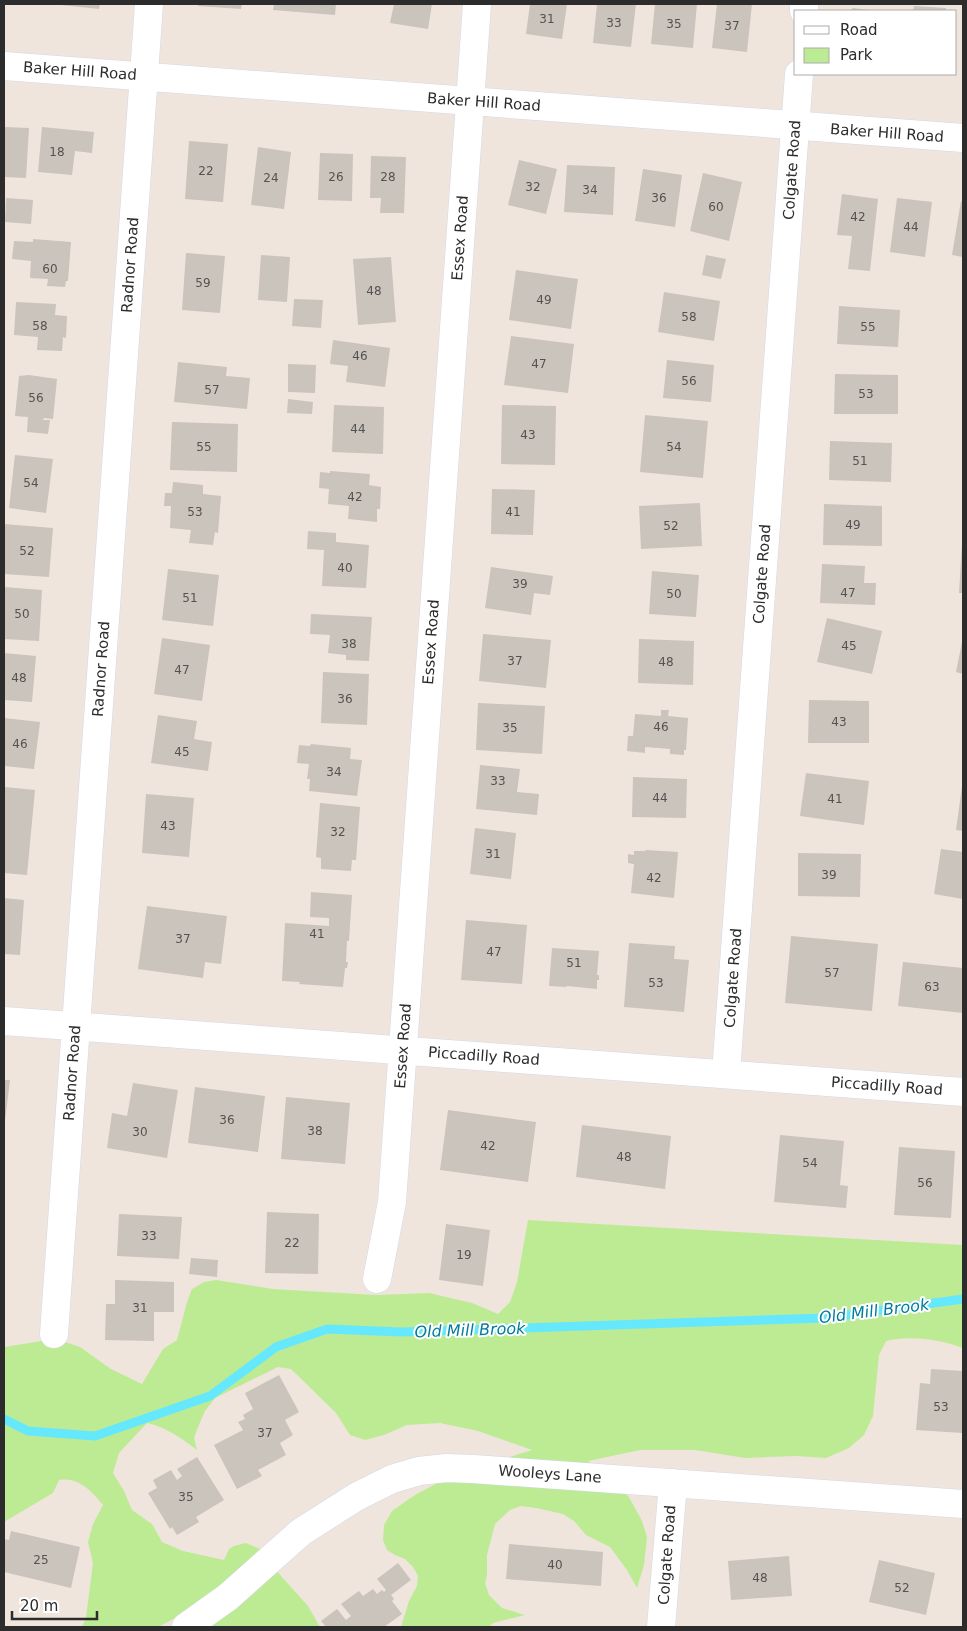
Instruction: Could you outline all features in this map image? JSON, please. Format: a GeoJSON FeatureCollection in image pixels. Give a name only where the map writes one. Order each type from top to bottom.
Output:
{"type":"FeatureCollection","features":[{"type":"Feature","properties":{"kind":"street","name":"Radnor Road"},"geometry":{"type":"LineString","coordinates":[[54,1334],[149,4]]}},
{"type":"Feature","properties":{"kind":"street","name":"Essex Road"},"geometry":{"type":"LineString","coordinates":[[377,1279],[392,1202],[477,4]]}},
{"type":"Feature","properties":{"kind":"street","name":"Baker Hill Road"},"geometry":{"type":"LineString","coordinates":[[4,66],[963,138]]}},
{"type":"Feature","properties":{"kind":"street","name":"Colgate Road"},"geometry":{"type":"LineString","coordinates":[[726,1074],[799,75]]}},
{"type":"Feature","properties":{"kind":"street","name":"Piccadilly Road"},"geometry":{"type":"LineString","coordinates":[[4,1021],[963,1092]]}},
{"type":"Feature","properties":{"kind":"street","name":"Wooleys Lane"},"geometry":{"type":"LineString","coordinates":[[186,1627],[228,1598],[301,1532],[356,1497],[392,1479],[419,1471],[446,1468],[473,1469],[963,1504]]}},
{"type":"Feature","properties":{"kind":"street","name":"Colgate Road"},"geometry":{"type":"LineString","coordinates":[[661,1627],[673,1483]]}},
{"type":"Feature","properties":{"kind":"green space"},"geometry":{"type":"Polygon","coordinates":[[[528,1220],[963,1245],[963,1348],[945,1342],[915,1338],[886,1341],[879,1355],[873,1416],[864,1435],[849,1448],[826,1458],[796,1456],[745,1458],[695,1450],[640,1450],[588,1461],[629,1497],[642,1521],[647,1537],[644,1565],[637,1588],[627,1570],[610,1547],[586,1535],[574,1521],[563,1514],[521,1506],[510,1510],[495,1524],[487,1555],[485,1583],[489,1595],[502,1608],[525,1615],[493,1623],[489,1627],[401,1627],[409,1601],[417,1586],[418,1576],[405,1559],[387,1550],[383,1540],[384,1525],[392,1511],[415,1495],[452,1475],[532,1450],[478,1431],[440,1423],[407,1425],[384,1435],[365,1440],[350,1435],[336,1413],[291,1369],[278,1367],[215,1398],[205,1411],[194,1438],[197,1450],[167,1430],[147,1423],[119,1453],[113,1473],[124,1491],[132,1510],[152,1524],[162,1542],[183,1551],[224,1560],[229,1549],[234,1546],[246,1543],[260,1549],[308,1606],[320,1627],[210,1627],[212,1596],[200,1605],[158,1627],[82,1627],[86,1617],[93,1563],[88,1542],[93,1524],[103,1505],[89,1490],[79,1483],[59,1480],[53,1493],[4,1522],[4,1347],[42,1341],[62,1341],[80,1347],[111,1369],[142,1384],[163,1349],[177,1340],[192,1289],[204,1282],[216,1280],[273,1289],[376,1295],[429,1293],[472,1303],[498,1314],[510,1302],[517,1282],[528,1220]]]}},
{"type":"Feature","properties":{"kind":"building"},"geometry":{"type":"Polygon","coordinates":[[[61,4],[100,4],[99,9],[61,4]]]}},
{"type":"Feature","properties":{"kind":"building"},"geometry":{"type":"Polygon","coordinates":[[[198,4],[242,4],[241,9],[198,6],[198,4]]]}},
{"type":"Feature","properties":{"kind":"building"},"geometry":{"type":"Polygon","coordinates":[[[274,4],[336,4],[335,15],[273,10],[274,4]]]}},
{"type":"Feature","properties":{"kind":"building"},"geometry":{"type":"Polygon","coordinates":[[[394,4],[432,4],[428,29],[390,23],[394,4]]]}},
{"type":"Feature","properties":{"kind":"building"},"geometry":{"type":"Polygon","coordinates":[[[530,4],[567,4],[562,39],[526,34],[530,4]]]}},
{"type":"Feature","properties":{"kind":"building"},"geometry":{"type":"Polygon","coordinates":[[[597,4],[636,4],[631,47],[593,43],[597,4]]]}},
{"type":"Feature","properties":{"kind":"building"},"geometry":{"type":"Polygon","coordinates":[[[655,4],[697,4],[693,48],[651,44],[655,4]]]}},
{"type":"Feature","properties":{"kind":"building"},"geometry":{"type":"Polygon","coordinates":[[[717,4],[752,4],[747,52],[712,48],[717,4]]]}},
{"type":"Feature","properties":{"kind":"building"},"geometry":{"type":"Polygon","coordinates":[[[914,6],[946,8],[946,10],[913,10],[914,6]]]}},
{"type":"Feature","properties":{"kind":"building"},"geometry":{"type":"Polygon","coordinates":[[[852,8],[870,10],[852,10],[852,8]]]}},
{"type":"Feature","properties":{"kind":"building"},"geometry":{"type":"Polygon","coordinates":[[[4,127],[29,128],[26,178],[4,177],[4,127]]]}},
{"type":"Feature","properties":{"kind":"building"},"geometry":{"type":"Polygon","coordinates":[[[42,127],[94,132],[92,153],[75,151],[72,175],[38,172],[42,127]]]}},
{"type":"Feature","properties":{"kind":"building"},"geometry":{"type":"Polygon","coordinates":[[[189,141],[228,144],[223,202],[185,199],[189,141]]]}},
{"type":"Feature","properties":{"kind":"building"},"geometry":{"type":"Polygon","coordinates":[[[258,147],[291,152],[284,209],[251,205],[258,147]]]}},
{"type":"Feature","properties":{"kind":"building"},"geometry":{"type":"Polygon","coordinates":[[[320,153],[353,154],[352,201],[318,200],[320,153]]]}},
{"type":"Feature","properties":{"kind":"building"},"geometry":{"type":"Polygon","coordinates":[[[371,156],[406,157],[404,213],[380,213],[381,198],[370,198],[371,156]]]}},
{"type":"Feature","properties":{"kind":"building"},"geometry":{"type":"Polygon","coordinates":[[[519,160],[557,169],[546,214],[508,205],[519,160]]]}},
{"type":"Feature","properties":{"kind":"building"},"geometry":{"type":"Polygon","coordinates":[[[567,165],[615,167],[613,215],[564,212],[567,165]]]}},
{"type":"Feature","properties":{"kind":"building"},"geometry":{"type":"Polygon","coordinates":[[[643,169],[682,175],[675,227],[635,221],[643,169]]]}},
{"type":"Feature","properties":{"kind":"building"},"geometry":{"type":"Polygon","coordinates":[[[703,173],[742,182],[729,241],[690,231],[703,173]]]}},
{"type":"Feature","properties":{"kind":"building"},"geometry":{"type":"Polygon","coordinates":[[[842,194],[878,199],[870,271],[848,269],[852,236],[837,235],[842,194]]]}},
{"type":"Feature","properties":{"kind":"building"},"geometry":{"type":"Polygon","coordinates":[[[6,198],[33,200],[31,224],[5,222],[6,198]]]}},
{"type":"Feature","properties":{"kind":"building"},"geometry":{"type":"Polygon","coordinates":[[[897,198],[932,202],[925,257],[890,252],[897,198]]]}},
{"type":"Feature","properties":{"kind":"building"},"geometry":{"type":"Polygon","coordinates":[[[961,201],[963,202],[963,257],[952,255],[961,201]]]}},
{"type":"Feature","properties":{"kind":"building"},"geometry":{"type":"Polygon","coordinates":[[[33,239],[71,242],[68,281],[66,281],[65,287],[47,286],[48,279],[30,278],[31,261],[12,259],[14,241],[33,242],[33,239]]]}},
{"type":"Feature","properties":{"kind":"building"},"geometry":{"type":"Polygon","coordinates":[[[186,253],[225,256],[220,313],[182,310],[186,253]]]}},
{"type":"Feature","properties":{"kind":"building"},"geometry":{"type":"Polygon","coordinates":[[[261,255],[290,257],[287,302],[258,300],[261,255]]]}},
{"type":"Feature","properties":{"kind":"building"},"geometry":{"type":"Polygon","coordinates":[[[706,255],[726,259],[721,279],[702,275],[706,255]]]}},
{"type":"Feature","properties":{"kind":"building"},"geometry":{"type":"Polygon","coordinates":[[[391,257],[396,322],[358,325],[353,259],[391,257]]]}},
{"type":"Feature","properties":{"kind":"building"},"geometry":{"type":"Polygon","coordinates":[[[516,270],[578,279],[571,329],[509,320],[516,270]]]}},
{"type":"Feature","properties":{"kind":"building"},"geometry":{"type":"Polygon","coordinates":[[[664,292],[720,301],[714,341],[658,332],[664,292]]]}},
{"type":"Feature","properties":{"kind":"building"},"geometry":{"type":"Polygon","coordinates":[[[294,299],[323,300],[321,328],[292,326],[294,299]]]}},
{"type":"Feature","properties":{"kind":"building"},"geometry":{"type":"Polygon","coordinates":[[[16,302],[56,304],[55,315],[67,316],[66,338],[63,337],[62,351],[37,350],[38,337],[14,335],[16,302]]]}},
{"type":"Feature","properties":{"kind":"building"},"geometry":{"type":"Polygon","coordinates":[[[839,306],[900,310],[898,347],[837,344],[839,306]]]}},
{"type":"Feature","properties":{"kind":"building"},"geometry":{"type":"Polygon","coordinates":[[[511,336],[574,344],[568,393],[504,385],[511,336]]]}},
{"type":"Feature","properties":{"kind":"building"},"geometry":{"type":"Polygon","coordinates":[[[333,340],[390,348],[385,387],[346,382],[348,366],[330,364],[333,340]]]}},
{"type":"Feature","properties":{"kind":"building"},"geometry":{"type":"Polygon","coordinates":[[[667,360],[714,365],[711,402],[663,398],[667,360]]]}},
{"type":"Feature","properties":{"kind":"building"},"geometry":{"type":"Polygon","coordinates":[[[178,362],[227,367],[226,376],[250,378],[247,409],[174,402],[178,362]]]}},
{"type":"Feature","properties":{"kind":"building"},"geometry":{"type":"Polygon","coordinates":[[[288,364],[316,365],[315,393],[288,392],[288,364]]]}},
{"type":"Feature","properties":{"kind":"building"},"geometry":{"type":"Polygon","coordinates":[[[835,374],[898,375],[898,414],[834,414],[835,374]]]}},
{"type":"Feature","properties":{"kind":"building"},"geometry":{"type":"Polygon","coordinates":[[[29,375],[57,379],[53,419],[44,418],[43,420],[50,420],[48,434],[27,432],[28,417],[15,416],[19,376],[29,375]]]}},
{"type":"Feature","properties":{"kind":"building"},"geometry":{"type":"Polygon","coordinates":[[[288,399],[313,402],[312,414],[287,413],[288,399]]]}},
{"type":"Feature","properties":{"kind":"building"},"geometry":{"type":"Polygon","coordinates":[[[334,405],[384,407],[383,454],[332,452],[334,405]]]}},
{"type":"Feature","properties":{"kind":"building"},"geometry":{"type":"Polygon","coordinates":[[[502,405],[556,406],[555,465],[501,464],[502,405]]]}},
{"type":"Feature","properties":{"kind":"building"},"geometry":{"type":"Polygon","coordinates":[[[645,415],[708,421],[703,478],[640,472],[645,415]]]}},
{"type":"Feature","properties":{"kind":"building"},"geometry":{"type":"Polygon","coordinates":[[[172,422],[238,424],[237,472],[170,470],[172,422]]]}},
{"type":"Feature","properties":{"kind":"building"},"geometry":{"type":"Polygon","coordinates":[[[830,441],[892,443],[891,482],[829,480],[830,441]]]}},
{"type":"Feature","properties":{"kind":"building"},"geometry":{"type":"Polygon","coordinates":[[[15,455],[53,459],[46,513],[9,508],[15,455]]]}},
{"type":"Feature","properties":{"kind":"building"},"geometry":{"type":"Polygon","coordinates":[[[330,471],[370,474],[369,485],[381,487],[380,509],[377,509],[377,522],[348,519],[349,506],[328,504],[329,489],[319,488],[320,472],[330,473],[330,471]]]}},
{"type":"Feature","properties":{"kind":"building"},"geometry":{"type":"Polygon","coordinates":[[[173,482],[203,485],[203,494],[221,496],[218,533],[215,532],[213,545],[189,543],[191,530],[170,528],[171,506],[164,506],[165,493],[172,493],[173,482]]]}},
{"type":"Feature","properties":{"kind":"building"},"geometry":{"type":"Polygon","coordinates":[[[492,489],[535,490],[533,535],[491,534],[492,489]]]}},
{"type":"Feature","properties":{"kind":"building"},"geometry":{"type":"Polygon","coordinates":[[[700,503],[702,546],[641,549],[639,506],[700,503]]]}},
{"type":"Feature","properties":{"kind":"building"},"geometry":{"type":"Polygon","coordinates":[[[824,504],[882,506],[882,546],[823,545],[824,504]]]}},
{"type":"Feature","properties":{"kind":"building"},"geometry":{"type":"Polygon","coordinates":[[[4,524],[53,528],[49,577],[4,574],[4,524]]]}},
{"type":"Feature","properties":{"kind":"building"},"geometry":{"type":"Polygon","coordinates":[[[308,531],[336,533],[336,542],[369,545],[366,588],[322,586],[324,550],[307,549],[308,531]]]}},
{"type":"Feature","properties":{"kind":"building"},"geometry":{"type":"Polygon","coordinates":[[[962,543],[963,593],[959,593],[962,543]]]}},
{"type":"Feature","properties":{"kind":"building"},"geometry":{"type":"Polygon","coordinates":[[[822,564],[865,566],[864,583],[876,583],[875,605],[820,603],[822,564]]]}},
{"type":"Feature","properties":{"kind":"building"},"geometry":{"type":"Polygon","coordinates":[[[491,567],[553,576],[550,595],[534,593],[531,615],[485,608],[491,567]]]}},
{"type":"Feature","properties":{"kind":"building"},"geometry":{"type":"Polygon","coordinates":[[[168,569],[219,575],[213,626],[162,620],[168,569]]]}},
{"type":"Feature","properties":{"kind":"building"},"geometry":{"type":"Polygon","coordinates":[[[652,571],[699,575],[696,617],[649,614],[652,571]]]}},
{"type":"Feature","properties":{"kind":"building"},"geometry":{"type":"Polygon","coordinates":[[[4,587],[42,590],[39,641],[4,639],[4,587]]]}},
{"type":"Feature","properties":{"kind":"building"},"geometry":{"type":"Polygon","coordinates":[[[311,614],[372,617],[369,661],[346,660],[346,655],[328,653],[330,635],[310,634],[311,614]]]}},
{"type":"Feature","properties":{"kind":"building"},"geometry":{"type":"Polygon","coordinates":[[[827,618],[882,631],[872,674],[817,662],[827,618]]]}},
{"type":"Feature","properties":{"kind":"building"},"geometry":{"type":"Polygon","coordinates":[[[483,634],[551,640],[546,688],[479,681],[483,634]]]}},
{"type":"Feature","properties":{"kind":"building"},"geometry":{"type":"Polygon","coordinates":[[[162,638],[210,645],[202,701],[154,694],[162,638]]]}},
{"type":"Feature","properties":{"kind":"building"},"geometry":{"type":"Polygon","coordinates":[[[639,639],[694,641],[693,685],[638,683],[639,639]]]}},
{"type":"Feature","properties":{"kind":"building"},"geometry":{"type":"Polygon","coordinates":[[[963,642],[963,674],[956,672],[963,642]]]}},
{"type":"Feature","properties":{"kind":"building"},"geometry":{"type":"Polygon","coordinates":[[[4,653],[36,656],[32,702],[4,700],[4,653]]]}},
{"type":"Feature","properties":{"kind":"building"},"geometry":{"type":"Polygon","coordinates":[[[323,672],[369,674],[367,725],[321,723],[323,672]]]}},
{"type":"Feature","properties":{"kind":"building"},"geometry":{"type":"Polygon","coordinates":[[[809,700],[869,701],[869,743],[808,743],[809,700]]]}},
{"type":"Feature","properties":{"kind":"building"},"geometry":{"type":"Polygon","coordinates":[[[478,703],[545,706],[542,754],[476,750],[478,703]]]}},
{"type":"Feature","properties":{"kind":"building"},"geometry":{"type":"Polygon","coordinates":[[[661,710],[669,710],[668,716],[688,718],[684,755],[670,754],[670,749],[645,747],[645,753],[627,751],[628,736],[633,736],[635,714],[661,716],[661,710]]]}},
{"type":"Feature","properties":{"kind":"building"},"geometry":{"type":"Polygon","coordinates":[[[158,715],[197,721],[194,739],[212,742],[208,771],[151,763],[158,715]]]}},
{"type":"Feature","properties":{"kind":"building"},"geometry":{"type":"Polygon","coordinates":[[[4,718],[40,722],[34,769],[4,766],[4,718]]]}},
{"type":"Feature","properties":{"kind":"building"},"geometry":{"type":"Polygon","coordinates":[[[311,744],[351,748],[350,759],[362,760],[357,796],[309,791],[310,779],[307,779],[309,764],[297,763],[299,745],[310,746],[311,744]]]}},
{"type":"Feature","properties":{"kind":"building"},"geometry":{"type":"Polygon","coordinates":[[[480,765],[520,769],[517,792],[539,794],[537,815],[476,809],[480,765]]]}},
{"type":"Feature","properties":{"kind":"building"},"geometry":{"type":"Polygon","coordinates":[[[806,773],[869,781],[864,825],[800,816],[806,773]]]}},
{"type":"Feature","properties":{"kind":"building"},"geometry":{"type":"Polygon","coordinates":[[[633,777],[687,779],[686,818],[632,817],[633,777]]]}},
{"type":"Feature","properties":{"kind":"building"},"geometry":{"type":"Polygon","coordinates":[[[963,786],[963,831],[956,830],[963,786]]]}},
{"type":"Feature","properties":{"kind":"building"},"geometry":{"type":"Polygon","coordinates":[[[5,787],[35,790],[27,875],[4,873],[5,787]]]}},
{"type":"Feature","properties":{"kind":"building"},"geometry":{"type":"Polygon","coordinates":[[[146,794],[194,798],[189,857],[142,853],[146,794]]]}},
{"type":"Feature","properties":{"kind":"building"},"geometry":{"type":"Polygon","coordinates":[[[320,803],[360,807],[356,860],[352,860],[351,871],[321,869],[321,858],[316,857],[320,803]]]}},
{"type":"Feature","properties":{"kind":"building"},"geometry":{"type":"Polygon","coordinates":[[[475,828],[516,833],[511,879],[470,874],[475,828]]]}},
{"type":"Feature","properties":{"kind":"building"},"geometry":{"type":"Polygon","coordinates":[[[941,849],[963,852],[963,899],[934,894],[941,849]]]}},
{"type":"Feature","properties":{"kind":"building"},"geometry":{"type":"Polygon","coordinates":[[[634,851],[678,852],[674,898],[631,893],[634,864],[628,863],[628,854],[634,855],[634,851]]]}},
{"type":"Feature","properties":{"kind":"building"},"geometry":{"type":"Polygon","coordinates":[[[798,853],[861,854],[860,897],[798,896],[798,853]]]}},
{"type":"Feature","properties":{"kind":"building"},"geometry":{"type":"Polygon","coordinates":[[[311,892],[352,895],[349,941],[347,941],[346,962],[348,962],[347,968],[345,968],[343,987],[282,981],[285,923],[329,926],[329,918],[310,917],[311,892]]]}},
{"type":"Feature","properties":{"kind":"building"},"geometry":{"type":"Polygon","coordinates":[[[4,898],[24,900],[20,955],[4,954],[4,898]]]}},
{"type":"Feature","properties":{"kind":"building"},"geometry":{"type":"Polygon","coordinates":[[[147,906],[227,916],[221,964],[205,962],[203,978],[138,969],[147,906]]]}},
{"type":"Feature","properties":{"kind":"building"},"geometry":{"type":"Polygon","coordinates":[[[466,920],[527,925],[522,984],[461,980],[466,920]]]}},
{"type":"Feature","properties":{"kind":"building"},"geometry":{"type":"Polygon","coordinates":[[[791,936],[878,944],[872,1011],[785,1003],[791,936]]]}},
{"type":"Feature","properties":{"kind":"building"},"geometry":{"type":"Polygon","coordinates":[[[629,943],[675,946],[674,959],[689,960],[684,1012],[624,1007],[629,943]]]}},
{"type":"Feature","properties":{"kind":"building"},"geometry":{"type":"Polygon","coordinates":[[[552,948],[599,951],[597,975],[599,975],[599,980],[597,980],[597,989],[549,986],[552,948]]]}},
{"type":"Feature","properties":{"kind":"building"},"geometry":{"type":"Polygon","coordinates":[[[903,962],[963,968],[963,1013],[898,1006],[903,962]]]}},
{"type":"Feature","properties":{"kind":"building"},"geometry":{"type":"Polygon","coordinates":[[[4,1080],[10,1080],[5,1121],[4,1121],[4,1080]]]}},
{"type":"Feature","properties":{"kind":"building"},"geometry":{"type":"Polygon","coordinates":[[[133,1083],[178,1090],[167,1158],[107,1148],[112,1113],[127,1116],[133,1083]]]}},
{"type":"Feature","properties":{"kind":"building"},"geometry":{"type":"Polygon","coordinates":[[[195,1087],[265,1096],[258,1152],[188,1143],[195,1087]]]}},
{"type":"Feature","properties":{"kind":"building"},"geometry":{"type":"Polygon","coordinates":[[[286,1097],[350,1103],[345,1164],[281,1159],[286,1097]]]}},
{"type":"Feature","properties":{"kind":"building"},"geometry":{"type":"Polygon","coordinates":[[[448,1110],[536,1122],[528,1182],[440,1170],[448,1110]]]}},
{"type":"Feature","properties":{"kind":"building"},"geometry":{"type":"Polygon","coordinates":[[[582,1125],[671,1136],[665,1189],[576,1177],[582,1125]]]}},
{"type":"Feature","properties":{"kind":"building"},"geometry":{"type":"Polygon","coordinates":[[[780,1135],[844,1141],[840,1185],[848,1186],[846,1208],[774,1202],[780,1135]]]}},
{"type":"Feature","properties":{"kind":"building"},"geometry":{"type":"Polygon","coordinates":[[[899,1147],[955,1151],[951,1218],[894,1215],[899,1147]]]}},
{"type":"Feature","properties":{"kind":"building"},"geometry":{"type":"Polygon","coordinates":[[[267,1212],[319,1214],[318,1274],[265,1273],[267,1212]]]}},
{"type":"Feature","properties":{"kind":"building"},"geometry":{"type":"Polygon","coordinates":[[[119,1214],[182,1217],[179,1259],[117,1256],[119,1214]]]}},
{"type":"Feature","properties":{"kind":"building"},"geometry":{"type":"Polygon","coordinates":[[[446,1224],[490,1230],[483,1286],[439,1280],[446,1224]]]}},
{"type":"Feature","properties":{"kind":"building"},"geometry":{"type":"Polygon","coordinates":[[[191,1258],[218,1260],[217,1277],[189,1274],[191,1258]]]}},
{"type":"Feature","properties":{"kind":"building"},"geometry":{"type":"Polygon","coordinates":[[[115,1280],[174,1282],[174,1312],[154,1312],[154,1341],[105,1340],[106,1304],[115,1304],[115,1280]]]}},
{"type":"Feature","properties":{"kind":"building"},"geometry":{"type":"Polygon","coordinates":[[[931,1369],[963,1371],[963,1433],[916,1430],[920,1383],[930,1384],[931,1369]]]}},
{"type":"Feature","properties":{"kind":"building"},"geometry":{"type":"Polygon","coordinates":[[[279,1375],[299,1412],[285,1420],[293,1435],[280,1443],[286,1455],[258,1470],[262,1476],[237,1489],[214,1445],[243,1430],[238,1422],[245,1419],[243,1415],[253,1409],[245,1393],[279,1375]]]}},
{"type":"Feature","properties":{"kind":"building"},"geometry":{"type":"Polygon","coordinates":[[[197,1457],[224,1500],[196,1517],[199,1522],[177,1535],[172,1527],[170,1529],[148,1493],[157,1488],[153,1480],[171,1470],[177,1480],[182,1476],[177,1469],[197,1457]]]}},
{"type":"Feature","properties":{"kind":"building"},"geometry":{"type":"Polygon","coordinates":[[[11,1531],[80,1547],[71,1588],[4,1572],[4,1539],[9,1540],[11,1531]]]}},
{"type":"Feature","properties":{"kind":"building"},"geometry":{"type":"Polygon","coordinates":[[[509,1544],[603,1552],[601,1586],[506,1579],[509,1544]]]}},
{"type":"Feature","properties":{"kind":"building"},"geometry":{"type":"Polygon","coordinates":[[[789,1556],[792,1596],[731,1600],[728,1561],[789,1556]]]}},
{"type":"Feature","properties":{"kind":"building"},"geometry":{"type":"Polygon","coordinates":[[[879,1560],[935,1573],[926,1615],[869,1602],[879,1560]]]}},
{"type":"Feature","properties":{"kind":"building"},"geometry":{"type":"Polygon","coordinates":[[[398,1563],[411,1580],[391,1595],[394,1599],[392,1601],[402,1614],[384,1627],[326,1627],[321,1621],[337,1609],[346,1620],[351,1616],[341,1604],[359,1591],[363,1596],[373,1589],[377,1594],[382,1590],[384,1592],[386,1590],[377,1579],[398,1563]]]}},
{"type":"Feature","properties":{"kind":"waterway","name":"Old Mill Brook"},"geometry":{"type":"LineString","coordinates":[[4,1419],[28,1431],[95,1436],[210,1396],[276,1347],[327,1329],[401,1332],[826,1318],[963,1299]]}}]}
